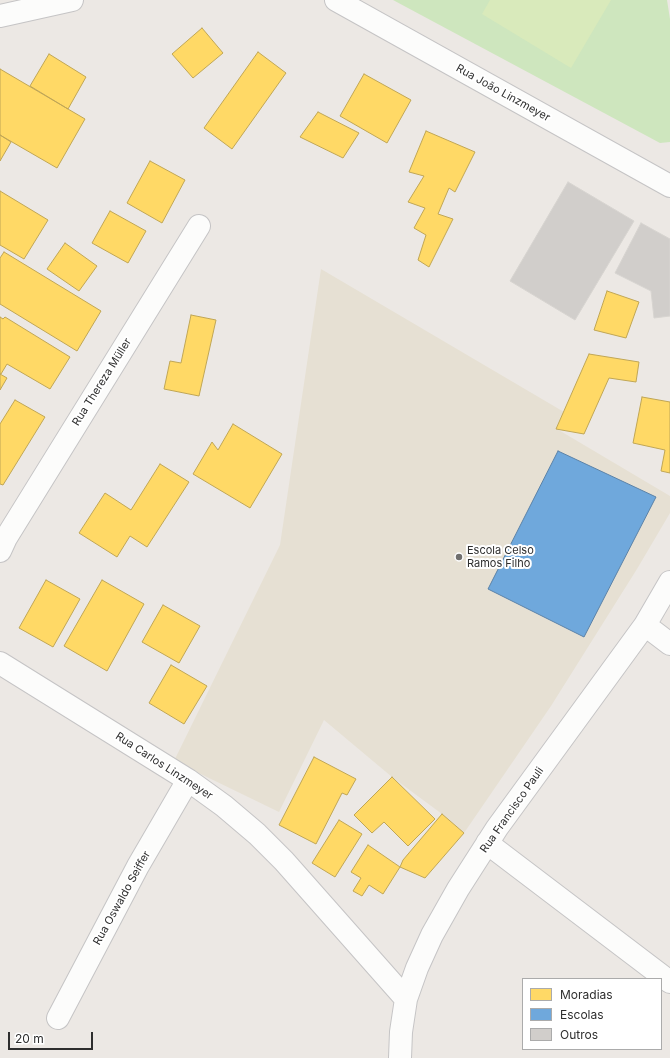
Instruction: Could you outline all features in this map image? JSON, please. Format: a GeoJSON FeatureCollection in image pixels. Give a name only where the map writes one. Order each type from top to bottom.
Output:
{"type":"FeatureCollection","features":[{"type":"Feature","properties":{"kind":"street"},"geometry":{"type":"LineString","coordinates":[[0,16],[72,0]]}},
{"type":"Feature","properties":{"kind":"street","name":"Rua João Linzmeyer"},"geometry":{"type":"LineString","coordinates":[[336,0],[670,186]]}},
{"type":"Feature","properties":{"kind":"street","name":"Rua Thereza Müller"},"geometry":{"type":"LineString","coordinates":[[2,541],[199,226]]}},
{"type":"Feature","properties":{"kind":"street","name":"Rua Francisco Pauli"},"geometry":{"type":"LineString","coordinates":[[400,1058],[401,1032],[406,999],[417,968],[432,935],[458,889],[487,843],[645,625],[670,582]]}},
{"type":"Feature","properties":{"kind":"street"},"geometry":{"type":"LineString","coordinates":[[645,625],[670,644]]}},
{"type":"Feature","properties":{"kind":"street","name":"Rua Carlos Linzmeyer"},"geometry":{"type":"LineString","coordinates":[[0,663],[188,780],[224,806],[257,834],[273,850],[406,999]]}},
{"type":"Feature","properties":{"kind":"street","name":"Rua Oswaldo Seiffer"},"geometry":{"type":"LineString","coordinates":[[58,1018],[138,866],[188,780]]}},
{"type":"Feature","properties":{"kind":"street"},"geometry":{"type":"LineString","coordinates":[[487,843],[670,982]]}},
{"type":"Feature","properties":{"kind":"shaded area","name":"Escola Celso Ramos Filho"},"geometry":{"type":"Polygon","coordinates":[[[321,269],[564,412],[557,429],[670,496],[670,513],[637,569],[551,706],[464,833],[442,814],[392,777],[324,720],[279,812],[174,761],[280,545],[321,269]]]}},
{"type":"Feature","properties":{"kind":"green space"},"geometry":{"type":"Polygon","coordinates":[[[393,0],[667,0],[670,19],[670,142],[660,143],[393,0]]]}},
{"type":"Feature","properties":{"kind":"green space"},"geometry":{"type":"Polygon","coordinates":[[[490,0],[611,0],[571,68],[482,14],[490,0]]]}},
{"type":"Feature","properties":{"kind":"building: Moradias"},"geometry":{"type":"Polygon","coordinates":[[[202,28],[223,53],[193,78],[172,54],[202,28]]]}},
{"type":"Feature","properties":{"kind":"building: Moradias"},"geometry":{"type":"Polygon","coordinates":[[[258,52],[286,73],[232,149],[204,128],[258,52]]]}},
{"type":"Feature","properties":{"kind":"building: Moradias"},"geometry":{"type":"Polygon","coordinates":[[[49,54],[86,77],[68,109],[30,86],[49,54]]]}},
{"type":"Feature","properties":{"kind":"building: Moradias"},"geometry":{"type":"Polygon","coordinates":[[[0,69],[85,119],[57,168],[0,135],[0,69]]]}},
{"type":"Feature","properties":{"kind":"building: Moradias"},"geometry":{"type":"Polygon","coordinates":[[[364,74],[411,100],[387,143],[340,116],[364,74]]]}},
{"type":"Feature","properties":{"kind":"building: Moradias"},"geometry":{"type":"Polygon","coordinates":[[[318,112],[359,133],[343,158],[300,137],[318,112]]]}},
{"type":"Feature","properties":{"kind":"building: Moradias"},"geometry":{"type":"Polygon","coordinates":[[[426,131],[475,152],[455,192],[449,188],[438,214],[453,219],[429,267],[418,260],[426,235],[414,228],[425,208],[408,202],[424,176],[409,172],[426,131]]]}},
{"type":"Feature","properties":{"kind":"building: Moradias"},"geometry":{"type":"Polygon","coordinates":[[[0,135],[11,142],[0,161],[0,135]]]}},
{"type":"Feature","properties":{"kind":"building: Moradias"},"geometry":{"type":"Polygon","coordinates":[[[150,161],[185,180],[162,223],[127,203],[150,161]]]}},
{"type":"Feature","properties":{"kind":"building: Moradias"},"geometry":{"type":"Polygon","coordinates":[[[0,191],[48,220],[24,259],[0,245],[0,191]]]}},
{"type":"Feature","properties":{"kind":"building: Moradias"},"geometry":{"type":"Polygon","coordinates":[[[110,211],[146,231],[128,263],[92,243],[110,211]]]}},
{"type":"Feature","properties":{"kind":"building: Moradias"},"geometry":{"type":"Polygon","coordinates":[[[65,243],[97,266],[79,291],[47,269],[65,243]]]}},
{"type":"Feature","properties":{"kind":"building: Moradias"},"geometry":{"type":"Polygon","coordinates":[[[4,252],[101,311],[77,351],[0,304],[0,258],[4,252]]]}},
{"type":"Feature","properties":{"kind":"building: Moradias"},"geometry":{"type":"Polygon","coordinates":[[[607,291],[639,302],[626,338],[594,330],[607,291]]]}},
{"type":"Feature","properties":{"kind":"building: Moradias"},"geometry":{"type":"Polygon","coordinates":[[[191,315],[216,320],[199,396],[164,389],[170,361],[181,363],[191,315]]]}},
{"type":"Feature","properties":{"kind":"building: Moradias"},"geometry":{"type":"Polygon","coordinates":[[[0,317],[3,319],[5,317],[70,357],[50,389],[7,364],[0,374],[0,317]]]}},
{"type":"Feature","properties":{"kind":"building: Moradias"},"geometry":{"type":"Polygon","coordinates":[[[589,354],[639,362],[636,382],[609,378],[584,434],[556,429],[589,354]]]}},
{"type":"Feature","properties":{"kind":"building: Moradias"},"geometry":{"type":"Polygon","coordinates":[[[0,374],[7,378],[0,390],[0,374]]]}},
{"type":"Feature","properties":{"kind":"building: Moradias"},"geometry":{"type":"Polygon","coordinates":[[[642,397],[670,402],[670,473],[661,471],[665,450],[633,443],[642,397]]]}},
{"type":"Feature","properties":{"kind":"building: Moradias"},"geometry":{"type":"Polygon","coordinates":[[[15,400],[45,417],[3,485],[0,484],[0,424],[15,400]]]}},
{"type":"Feature","properties":{"kind":"building: Moradias"},"geometry":{"type":"Polygon","coordinates":[[[233,424],[282,454],[250,508],[193,474],[212,442],[218,450],[233,424]]]}},
{"type":"Feature","properties":{"kind":"building: Moradias"},"geometry":{"type":"Polygon","coordinates":[[[160,464],[189,482],[147,547],[130,536],[117,557],[79,533],[105,493],[131,510],[160,464]]]}},
{"type":"Feature","properties":{"kind":"building: Moradias"},"geometry":{"type":"Polygon","coordinates":[[[46,580],[80,599],[53,647],[19,628],[46,580]]]}},
{"type":"Feature","properties":{"kind":"building: Moradias"},"geometry":{"type":"Polygon","coordinates":[[[102,580],[144,604],[107,671],[64,646],[102,580]]]}},
{"type":"Feature","properties":{"kind":"building: Moradias"},"geometry":{"type":"Polygon","coordinates":[[[163,605],[200,626],[179,663],[142,642],[163,605]]]}},
{"type":"Feature","properties":{"kind":"building: Moradias"},"geometry":{"type":"Polygon","coordinates":[[[171,665],[207,686],[184,724],[149,703],[171,665]]]}},
{"type":"Feature","properties":{"kind":"building: Moradias"},"geometry":{"type":"Polygon","coordinates":[[[314,757],[356,779],[347,795],[342,793],[316,844],[279,825],[314,757]]]}},
{"type":"Feature","properties":{"kind":"building: Moradias"},"geometry":{"type":"Polygon","coordinates":[[[392,777],[435,819],[408,846],[384,822],[372,833],[354,815],[392,777]]]}},
{"type":"Feature","properties":{"kind":"building: Moradias"},"geometry":{"type":"Polygon","coordinates":[[[442,814],[464,833],[425,878],[400,867],[403,860],[442,814]]]}},
{"type":"Feature","properties":{"kind":"building: Moradias"},"geometry":{"type":"Polygon","coordinates":[[[339,820],[362,834],[335,877],[312,863],[339,820]]]}},
{"type":"Feature","properties":{"kind":"building: Moradias"},"geometry":{"type":"Polygon","coordinates":[[[368,845],[400,867],[383,894],[369,885],[362,896],[353,891],[361,878],[351,872],[368,845]]]}},
{"type":"Feature","properties":{"kind":"building: Escolas"},"geometry":{"type":"Polygon","coordinates":[[[558,451],[656,497],[584,637],[488,589],[558,451]]]}},
{"type":"Feature","properties":{"kind":"building: Outros"},"geometry":{"type":"Polygon","coordinates":[[[568,182],[634,221],[575,320],[510,281],[568,182]]]}},
{"type":"Feature","properties":{"kind":"building: Outros"},"geometry":{"type":"Polygon","coordinates":[[[641,223],[670,239],[670,316],[654,318],[651,291],[615,273],[641,223]]]}},
{"type":"Feature","properties":{"kind":"place","name":"Escola Celso Ramos Filho"},"geometry":{"type":"Point","coordinates":[459,557]}}]}
